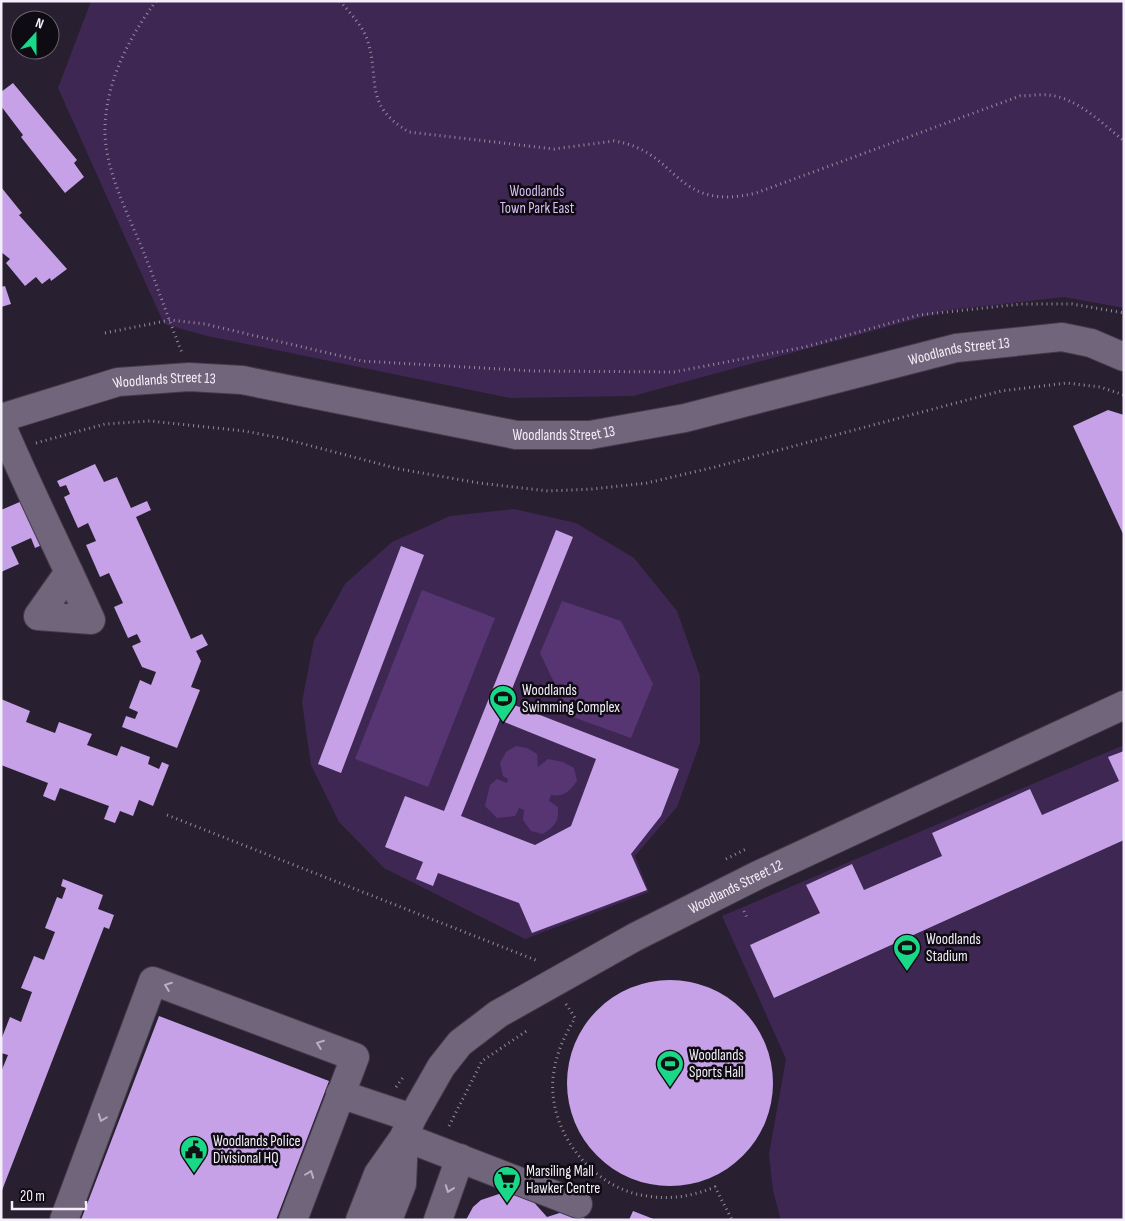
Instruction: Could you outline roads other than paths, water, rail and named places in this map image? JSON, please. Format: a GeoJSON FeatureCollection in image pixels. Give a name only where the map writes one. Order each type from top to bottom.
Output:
{"type":"FeatureCollection","features":[{"type":"Feature","properties":{"kind":"street","name":"Woodlands Street 13"},"geometry":{"type":"LineString","coordinates":[[1,418],[118,382],[189,377],[242,380],[516,435],[590,435],[686,418],[956,348],[1062,337],[1090,343],[1124,357]]}},
{"type":"Feature","properties":{"kind":"street"},"geometry":{"type":"LineString","coordinates":[[1,424],[25,481],[69,572],[91,620],[38,616],[69,572]]}},
{"type":"Feature","properties":{"kind":"street","name":"Woodlands Street 12"},"geometry":{"type":"LineString","coordinates":[[360,1220],[378,1174],[408,1127],[441,1067],[460,1043],[498,1014],[559,993],[758,876],[1124,705]]}},
{"type":"Feature","properties":{"kind":"street"},"geometry":{"type":"LineString","coordinates":[[64,1220],[153,981],[355,1056],[293,1220]]}},
{"type":"Feature","properties":{"kind":"street"},"geometry":{"type":"LineString","coordinates":[[340,1094],[408,1127],[448,1154],[522,1188],[578,1204]]}},
{"type":"Feature","properties":{"kind":"street","name":"Woodlands Street 12"},"geometry":{"type":"LineString","coordinates":[[388,1220],[402,1184],[408,1127]]}},
{"type":"Feature","properties":{"kind":"street"},"geometry":{"type":"LineString","coordinates":[[438,1220],[448,1154]]}},
{"type":"Feature","properties":{"kind":"place","name":"Woodlands Swimming Complex"},"geometry":{"type":"Point","coordinates":[503,723]}},
{"type":"Feature","properties":{"kind":"place","name":"Woodlands Stadium"},"geometry":{"type":"Point","coordinates":[907,972]}},
{"type":"Feature","properties":{"kind":"place","name":"Woodlands Sports Hall"},"geometry":{"type":"Point","coordinates":[670,1088]}},
{"type":"Feature","properties":{"kind":"place","name":"Woodlands Police Divisional HQ"},"geometry":{"type":"Point","coordinates":[194,1174]}},
{"type":"Feature","properties":{"kind":"place","name":"Marsiling Mall Hawker Centre"},"geometry":{"type":"Point","coordinates":[507,1204]}},
{"type":"Feature","properties":{"kind":"park label","name":"Woodlands Town Park East"},"geometry":{"type":"Point","coordinates":[537,200]}}]}
